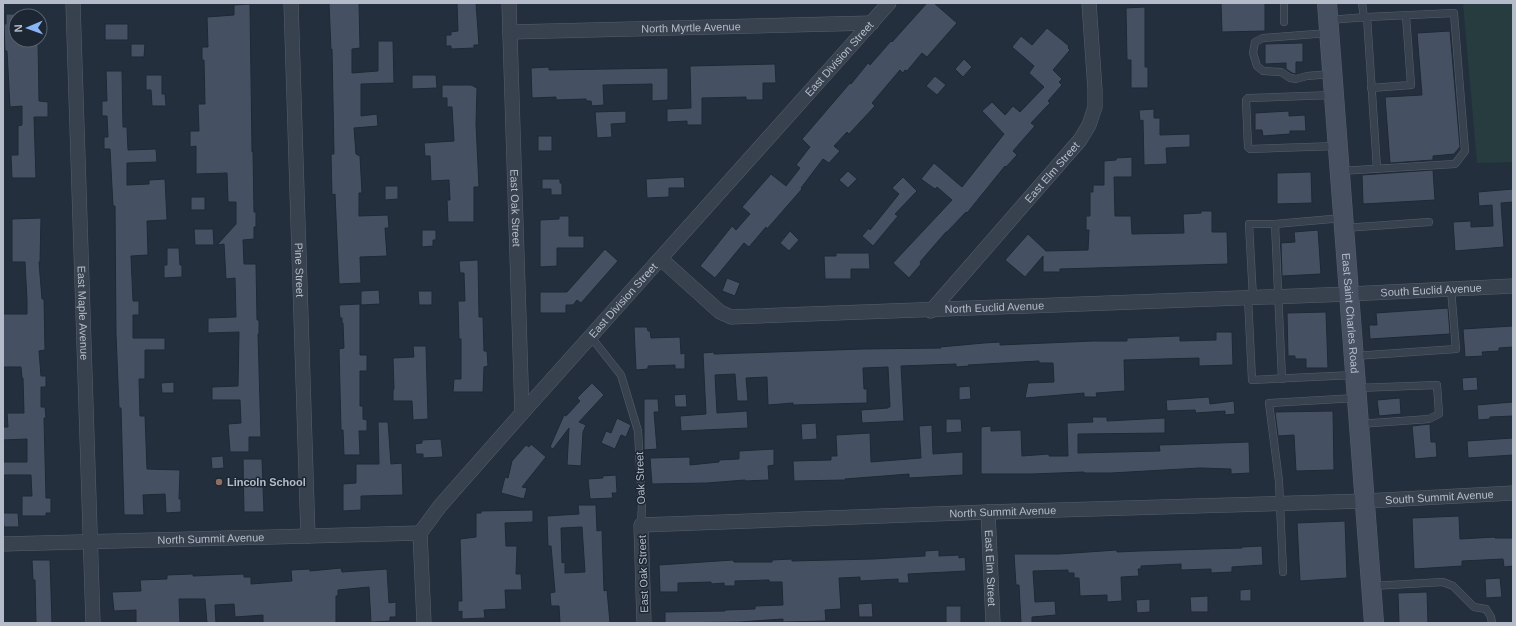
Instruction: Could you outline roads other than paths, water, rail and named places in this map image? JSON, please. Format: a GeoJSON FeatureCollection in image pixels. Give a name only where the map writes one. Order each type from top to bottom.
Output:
{"type":"FeatureCollection","features":[{"type":"Feature","properties":{"kind":"main road","name":"East Saint Charles Road"},"geometry":{"type":"LineString","coordinates":[[1328,19],[1374,623]]}},
{"type":"Feature","properties":{"kind":"street","name":"East Maple Avenue"},"geometry":{"type":"LineString","coordinates":[[73,3],[93,623]]}},
{"type":"Feature","properties":{"kind":"street","name":"Pine Street"},"geometry":{"type":"LineString","coordinates":[[291,3],[308,536]]}},
{"type":"Feature","properties":{"kind":"street","name":"East Oak Street"},"geometry":{"type":"LineString","coordinates":[[509,3],[522,414]]}},
{"type":"Feature","properties":{"kind":"street","name":"East Division Street"},"geometry":{"type":"LineString","coordinates":[[420,533],[440,506],[889,3]]}},
{"type":"Feature","properties":{"kind":"street","name":"East Elm Street"},"geometry":{"type":"LineString","coordinates":[[931,310],[1080,140],[1089,125],[1094,107],[1095,90],[1088,3]]}},
{"type":"Feature","properties":{"kind":"street","name":"North Myrtle Avenue"},"geometry":{"type":"LineString","coordinates":[[510,32],[872,23]]}},
{"type":"Feature","properties":{"kind":"street","name":"North Euclid Avenue"},"geometry":{"type":"LineString","coordinates":[[661,259],[720,312],[732,318],[1349,294]]}},
{"type":"Feature","properties":{"kind":"street","name":"South Euclid Avenue"},"geometry":{"type":"LineString","coordinates":[[1349,294],[1513,286]]}},
{"type":"Feature","properties":{"kind":"street","name":"South Summit Avenue"},"geometry":{"type":"LineString","coordinates":[[1365,500],[1513,493]]}},
{"type":"Feature","properties":{"kind":"street","name":"North Summit Avenue"},"geometry":{"type":"LineString","coordinates":[[641,526],[988,512],[1365,500]]}},
{"type":"Feature","properties":{"kind":"street","name":"East Elm Street"},"geometry":{"type":"LineString","coordinates":[[988,512],[993,623]]}},
{"type":"Feature","properties":{"kind":"street","name":"East Oak Street"},"geometry":{"type":"LineString","coordinates":[[641,526],[644,623]]}},
{"type":"Feature","properties":{"kind":"street","name":"North Summit Avenue"},"geometry":{"type":"LineString","coordinates":[[3,544],[420,533]]}},
{"type":"Feature","properties":{"kind":"street"},"geometry":{"type":"LineString","coordinates":[[420,533],[424,623]]}},
{"type":"Feature","properties":{"kind":"lane"},"geometry":{"type":"LineString","coordinates":[[1284,3],[1284,22]]}},
{"type":"Feature","properties":{"kind":"lane"},"geometry":{"type":"LineString","coordinates":[[1362,3],[1365,17],[1377,169]]}},
{"type":"Feature","properties":{"kind":"lane"},"geometry":{"type":"LineString","coordinates":[[1332,74],[1307,76],[1296,79],[1290,78],[1281,72],[1263,71],[1258,66],[1253,53],[1254,42],[1328,19],[1454,13],[1465,151],[1455,164],[1340,171]]}},
{"type":"Feature","properties":{"kind":"lane"},"geometry":{"type":"LineString","coordinates":[[1371,88],[1411,85],[1406,16]]}},
{"type":"Feature","properties":{"kind":"lane"},"geometry":{"type":"LineString","coordinates":[[1334,95],[1248,98],[1246,100],[1248,147],[1250,149],[1338,146]]}},
{"type":"Feature","properties":{"kind":"lane"},"geometry":{"type":"LineString","coordinates":[[1356,387],[1282,378],[1252,380],[1249,224],[1429,222]]}},
{"type":"Feature","properties":{"kind":"lane"},"geometry":{"type":"LineString","coordinates":[[1275,224],[1280,297],[1282,378]]}},
{"type":"Feature","properties":{"kind":"lane"},"geometry":{"type":"LineString","coordinates":[[1354,356],[1456,349],[1451,289]]}},
{"type":"Feature","properties":{"kind":"lane","name":"Oak Street"},"geometry":{"type":"LineString","coordinates":[[591,337],[621,375],[638,431],[642,505],[641,526]]}},
{"type":"Feature","properties":{"kind":"lane"},"geometry":{"type":"LineString","coordinates":[[1282,572],[1279,481],[1269,404],[1356,387],[1437,384],[1440,414],[1429,419],[1359,424]]}},
{"type":"Feature","properties":{"kind":"lane"},"geometry":{"type":"LineString","coordinates":[[1371,586],[1443,582],[1453,586],[1474,607],[1486,609],[1491,620]]}},
{"type":"Feature","properties":{"kind":"place","name":"Lincoln School"},"geometry":{"type":"Point","coordinates":[219,482]}}]}
